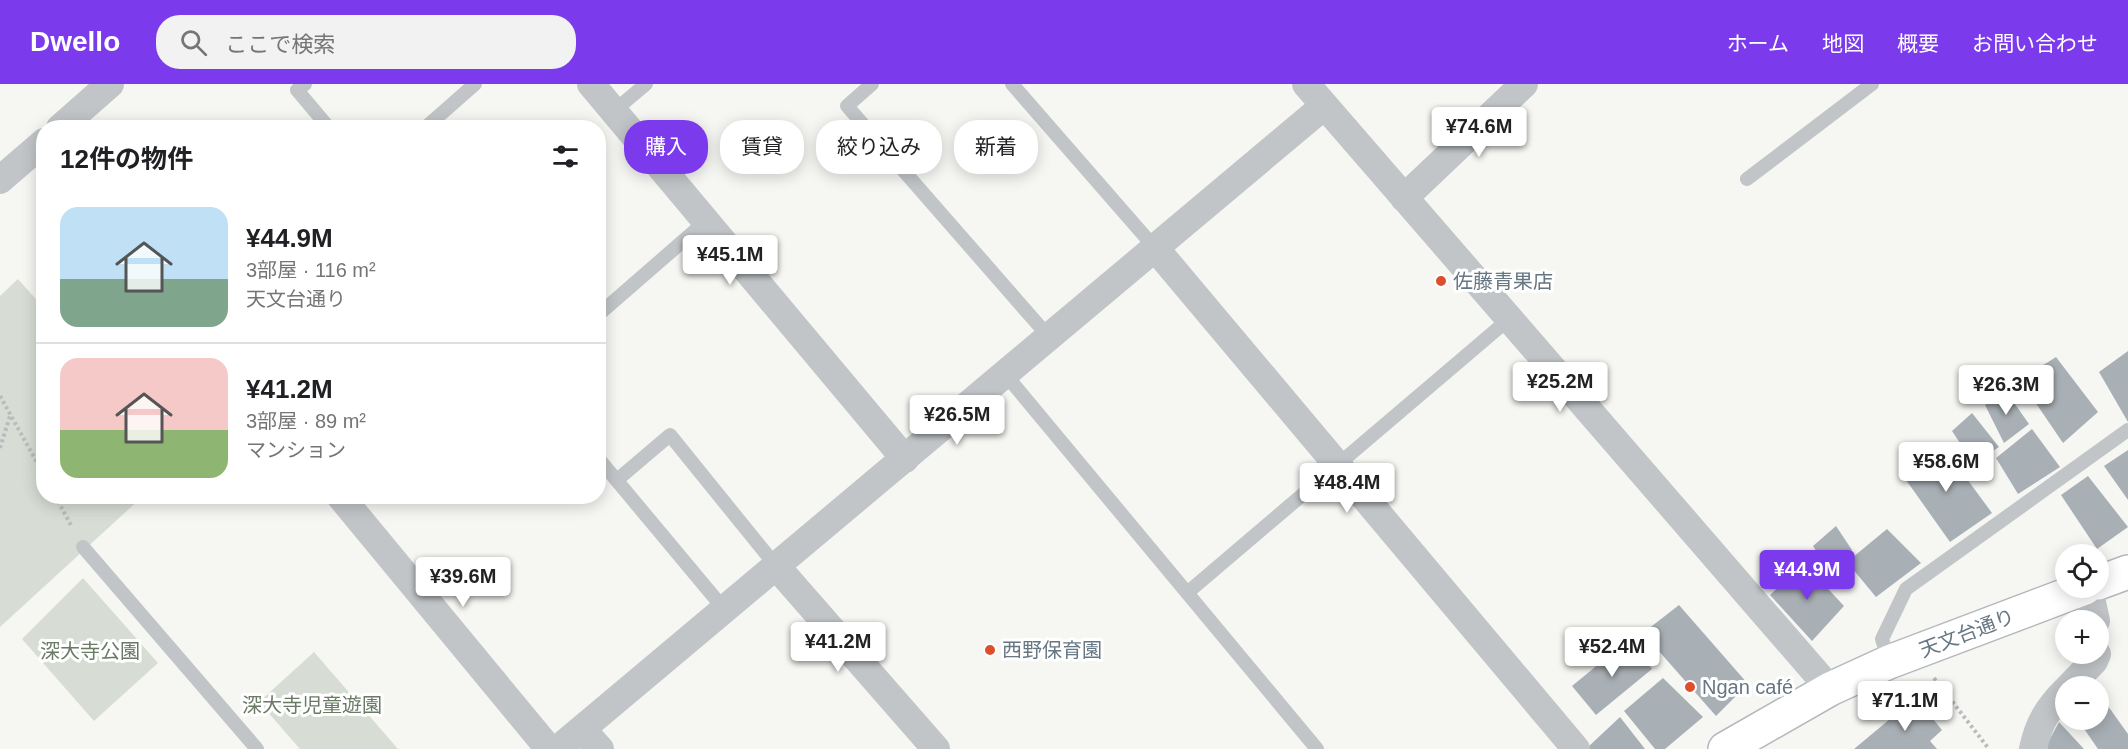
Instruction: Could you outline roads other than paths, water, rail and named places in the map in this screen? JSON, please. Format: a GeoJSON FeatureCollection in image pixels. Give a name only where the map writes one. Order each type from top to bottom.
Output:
{"type":"FeatureCollection","features":[{"type":"Feature","properties":{"kind":"main road"},"geometry":{"type":"LineString","coordinates":[[2109,579],[2128,572]]}},
{"type":"Feature","properties":{"kind":"main road","name":"天文台通り"},"geometry":{"type":"LineString","coordinates":[[1725,749],[1830,689],[1903,657],[2060,598]]}},
{"type":"Feature","properties":{"kind":"street"},"geometry":{"type":"LineString","coordinates":[[69,120],[110,84]]}},
{"type":"Feature","properties":{"kind":"street"},"geometry":{"type":"LineString","coordinates":[[591,84],[905,459]]}},
{"type":"Feature","properties":{"kind":"street"},"geometry":{"type":"LineString","coordinates":[[1306,84],[1830,689]]}},
{"type":"Feature","properties":{"kind":"street"},"geometry":{"type":"LineString","coordinates":[[1404,198],[1524,84]]}},
{"type":"Feature","properties":{"kind":"street"},"geometry":{"type":"LineString","coordinates":[[558,749],[591,739],[724,609],[1324,105]]}},
{"type":"Feature","properties":{"kind":"street"},"geometry":{"type":"LineString","coordinates":[[0,180],[36,149]]}},
{"type":"Feature","properties":{"kind":"street"},"geometry":{"type":"LineString","coordinates":[[1155,248],[1576,749]]}},
{"type":"Feature","properties":{"kind":"street"},"geometry":{"type":"LineString","coordinates":[[347,504],[549,749]]}},
{"type":"Feature","properties":{"kind":"street"},"geometry":{"type":"LineString","coordinates":[[776,566],[936,749]]}},
{"type":"Feature","properties":{"kind":"street"},"geometry":{"type":"LineString","coordinates":[[2080,676],[2091,664]]}},
{"type":"Feature","properties":{"kind":"street"},"geometry":{"type":"LineString","coordinates":[[2033,749],[2037,729],[2047,710],[2055,702]]}},
{"type":"Feature","properties":{"kind":"lane"},"geometry":{"type":"LineString","coordinates":[[305,84],[297,90],[322,120]]}},
{"type":"Feature","properties":{"kind":"lane"},"geometry":{"type":"LineString","coordinates":[[434,120],[475,84]]}},
{"type":"Feature","properties":{"kind":"lane"},"geometry":{"type":"LineString","coordinates":[[614,111],[646,84]]}},
{"type":"Feature","properties":{"kind":"lane"},"geometry":{"type":"LineString","coordinates":[[872,84],[847,106],[1049,337]]}},
{"type":"Feature","properties":{"kind":"lane"},"geometry":{"type":"LineString","coordinates":[[1012,84],[1155,248]]}},
{"type":"Feature","properties":{"kind":"lane"},"geometry":{"type":"LineString","coordinates":[[1747,179],[1872,84]]}},
{"type":"Feature","properties":{"kind":"lane"},"geometry":{"type":"LineString","coordinates":[[606,308],[706,221]]}},
{"type":"Feature","properties":{"kind":"lane"},"geometry":{"type":"LineString","coordinates":[[1187,593],[1338,467],[1509,319]]}},
{"type":"Feature","properties":{"kind":"lane"},"geometry":{"type":"LineString","coordinates":[[1005,374],[1317,749]]}},
{"type":"Feature","properties":{"kind":"lane"},"geometry":{"type":"LineString","coordinates":[[1903,657],[1882,639],[1906,589],[2128,430]]}},
{"type":"Feature","properties":{"kind":"lane"},"geometry":{"type":"LineString","coordinates":[[617,480],[670,435],[776,566]]}},
{"type":"Feature","properties":{"kind":"lane"},"geometry":{"type":"LineString","coordinates":[[606,467],[724,609]]}},
{"type":"Feature","properties":{"kind":"lane"},"geometry":{"type":"LineString","coordinates":[[83,547],[257,749]]}},
{"type":"Feature","properties":{"kind":"place","name":"佐藤青果店"},"geometry":{"type":"Point","coordinates":[1441,281]}},
{"type":"Feature","properties":{"kind":"place","name":"西野保育園"},"geometry":{"type":"Point","coordinates":[990,650]}},
{"type":"Feature","properties":{"kind":"place","name":"Ngan café"},"geometry":{"type":"Point","coordinates":[1690,687]}},
{"type":"Feature","properties":{"kind":"park label","name":"深大寺公園"},"geometry":{"type":"Point","coordinates":[90,651]}},
{"type":"Feature","properties":{"kind":"park label","name":"深大寺児童遊園"},"geometry":{"type":"Point","coordinates":[312,705]}}]}
